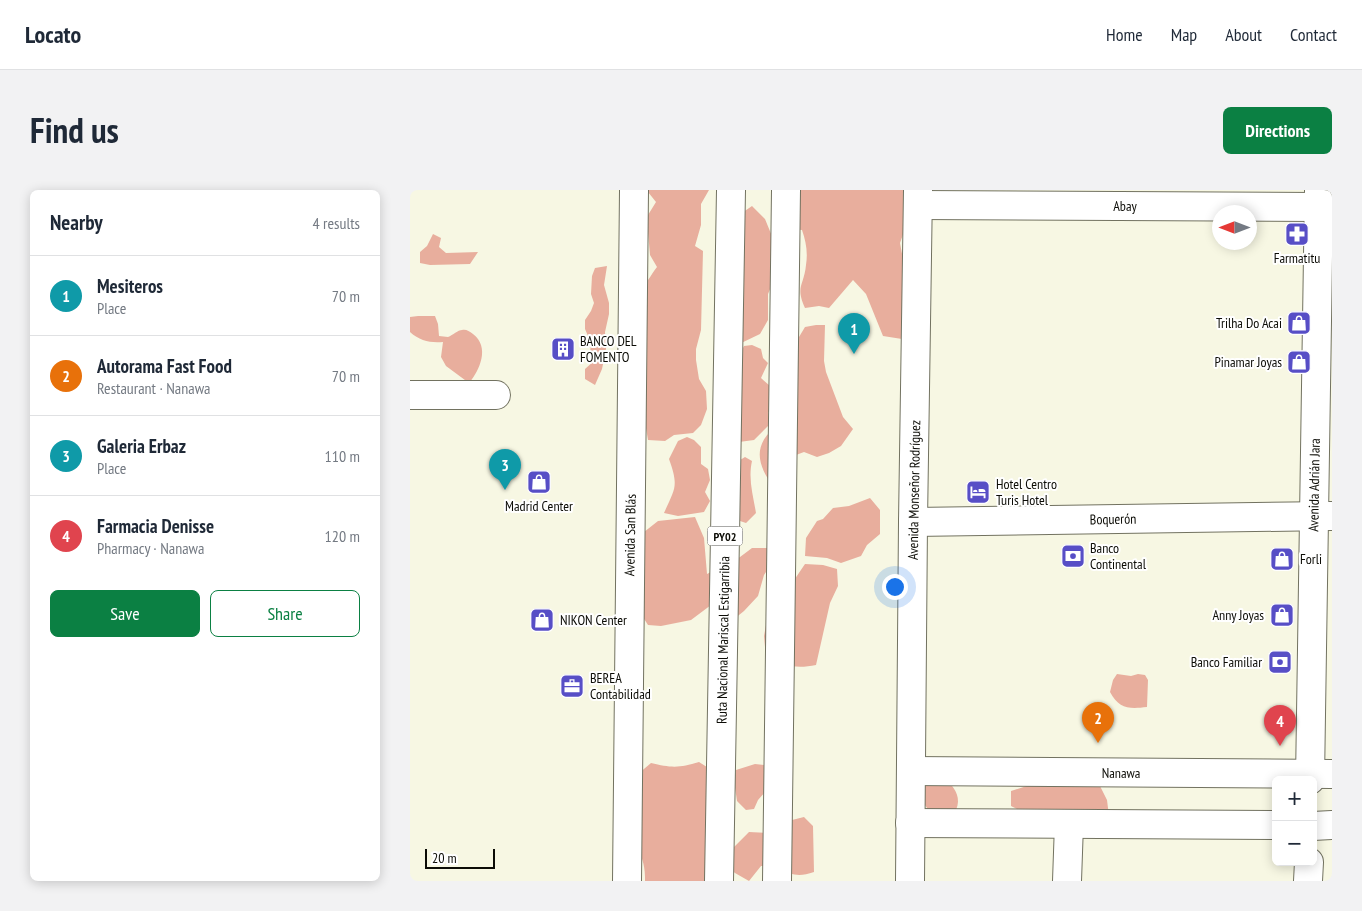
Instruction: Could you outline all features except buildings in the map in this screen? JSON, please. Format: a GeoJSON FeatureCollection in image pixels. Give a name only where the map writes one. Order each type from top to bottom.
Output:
{"type":"FeatureCollection","features":[{"type":"Feature","properties":{"kind":"main road","name":"Avenida San Blás"},"geometry":{"type":"LineString","coordinates":[[627,881],[634,190]]}},
{"type":"Feature","properties":{"kind":"main road","name":"Ruta Nacional Mariscal Estigarribia"},"geometry":{"type":"LineString","coordinates":[[719,881],[730,190]]}},
{"type":"Feature","properties":{"kind":"main road"},"geometry":{"type":"LineString","coordinates":[[777,881],[786,190]]}},
{"type":"Feature","properties":{"kind":"main road","name":"Abay"},"geometry":{"type":"LineString","coordinates":[[918,198],[1324,210]]}},
{"type":"Feature","properties":{"kind":"main road","name":"Avenida Monseñor Rodríguez"},"geometry":{"type":"LineString","coordinates":[[910,881],[918,198]]}},
{"type":"Feature","properties":{"kind":"main road","name":"Avenida Adrián Jara"},"geometry":{"type":"LineString","coordinates":[[1317,776],[1323,516],[1324,210]]}},
{"type":"Feature","properties":{"kind":"main road"},"geometry":{"type":"LineString","coordinates":[[410,395],[496,395]]}},
{"type":"Feature","properties":{"kind":"main road","name":"Boquerón"},"geometry":{"type":"LineString","coordinates":[[913,522],[1323,516]]}},
{"type":"Feature","properties":{"kind":"main road","name":"Nanawa"},"geometry":{"type":"LineString","coordinates":[[911,771],[1317,776]]}},
{"type":"Feature","properties":{"kind":"main road"},"geometry":{"type":"LineString","coordinates":[[910,823],[1272,825]]}},
{"type":"Feature","properties":{"kind":"main road"},"geometry":{"type":"LineString","coordinates":[[1067,881],[1069,824]]}},
{"type":"Feature","properties":{"kind":"main road"},"geometry":{"type":"LineString","coordinates":[[1317,826],[1332,825]]}},
{"type":"Feature","properties":{"kind":"main road"},"geometry":{"type":"LineString","coordinates":[[1308,866],[1308,881]]}},
{"type":"Feature","properties":{"kind":"shaded area"},"geometry":{"type":"Polygon","coordinates":[[[648,190],[709,190],[701,204],[701,225],[695,246],[703,251],[701,330],[696,349],[696,360],[699,379],[706,391],[707,409],[701,425],[693,433],[674,435],[665,441],[648,440],[645,422],[646,404],[638,291],[657,267],[650,255],[648,232],[648,215],[656,202],[648,190]]]}},
{"type":"Feature","properties":{"kind":"shaded area"},"geometry":{"type":"Polygon","coordinates":[[[798,190],[910,190],[907,223],[900,243],[905,270],[902,339],[883,336],[866,294],[853,280],[829,308],[819,306],[805,308],[800,290],[807,256],[802,230],[778,228],[798,190]]]}},
{"type":"Feature","properties":{"kind":"shaded area"},"geometry":{"type":"Polygon","coordinates":[[[752,206],[765,219],[774,241],[797,243],[799,273],[790,283],[774,280],[768,294],[768,320],[760,334],[737,345],[739,215],[752,206]]]}},
{"type":"Feature","properties":{"kind":"shaded area"},"geometry":{"type":"Polygon","coordinates":[[[433,234],[441,238],[439,247],[446,253],[478,252],[470,264],[430,265],[420,263],[420,252],[427,246],[433,234]]]}},
{"type":"Feature","properties":{"kind":"shaded area"},"geometry":{"type":"Polygon","coordinates":[[[607,266],[604,285],[609,303],[609,314],[605,332],[606,349],[602,369],[595,385],[585,379],[585,369],[594,361],[590,353],[591,343],[585,329],[585,320],[594,303],[591,294],[592,276],[595,268],[607,266]]]}},
{"type":"Feature","properties":{"kind":"shaded area"},"geometry":{"type":"Polygon","coordinates":[[[435,316],[439,336],[448,337],[459,331],[468,330],[478,339],[481,345],[482,358],[477,372],[469,383],[446,366],[441,357],[443,342],[425,341],[410,332],[410,317],[435,316]]]}},
{"type":"Feature","properties":{"kind":"shaded area"},"geometry":{"type":"Polygon","coordinates":[[[825,325],[824,361],[826,372],[843,417],[853,429],[841,446],[829,453],[817,457],[804,452],[788,458],[770,482],[760,460],[761,446],[768,433],[775,427],[799,337],[805,327],[825,325]]]}},
{"type":"Feature","properties":{"kind":"shaded area"},"geometry":{"type":"Polygon","coordinates":[[[752,345],[761,349],[763,358],[768,363],[761,378],[777,392],[776,407],[768,412],[770,424],[754,440],[739,442],[740,354],[744,346],[752,345]]]}},
{"type":"Feature","properties":{"kind":"shaded area"},"geometry":{"type":"Polygon","coordinates":[[[687,437],[694,440],[701,447],[701,464],[708,469],[710,480],[705,492],[710,501],[704,512],[678,516],[664,513],[671,498],[675,482],[669,459],[678,441],[687,437]]]}},
{"type":"Feature","properties":{"kind":"shaded area"},"geometry":{"type":"Polygon","coordinates":[[[745,457],[752,461],[751,481],[756,513],[746,523],[734,519],[737,462],[745,457]]]}},
{"type":"Feature","properties":{"kind":"shaded area"},"geometry":{"type":"Polygon","coordinates":[[[870,498],[880,510],[880,534],[867,545],[861,556],[841,563],[827,558],[805,556],[806,538],[817,521],[823,519],[833,508],[849,506],[870,498]]]}},
{"type":"Feature","properties":{"kind":"shaded area"},"geometry":{"type":"Polygon","coordinates":[[[695,517],[704,538],[707,574],[740,557],[752,548],[772,548],[772,563],[764,575],[758,596],[729,623],[711,605],[691,620],[661,626],[648,625],[639,611],[639,536],[658,521],[695,517]]]}},
{"type":"Feature","properties":{"kind":"shaded area"},"geometry":{"type":"Polygon","coordinates":[[[805,564],[823,565],[837,569],[838,586],[830,603],[816,665],[803,667],[791,666],[766,658],[764,636],[767,620],[805,564]]]}},
{"type":"Feature","properties":{"kind":"shaded area"},"geometry":{"type":"Polygon","coordinates":[[[1117,674],[1145,675],[1148,680],[1147,707],[1125,707],[1113,698],[1110,692],[1113,680],[1117,674]]]}},
{"type":"Feature","properties":{"kind":"shaded area"},"geometry":{"type":"Polygon","coordinates":[[[699,762],[710,769],[714,881],[645,881],[641,856],[620,822],[642,811],[618,791],[651,763],[675,767],[699,762]]]}},
{"type":"Feature","properties":{"kind":"shaded area"},"geometry":{"type":"Polygon","coordinates":[[[755,764],[764,765],[771,773],[765,792],[758,800],[754,809],[746,810],[737,801],[734,781],[736,770],[755,764]]]}},
{"type":"Feature","properties":{"kind":"shaded area"},"geometry":{"type":"Polygon","coordinates":[[[1062,778],[1100,786],[1107,800],[1109,816],[1021,811],[1011,806],[1011,791],[1042,781],[1048,786],[1062,778]]]}},
{"type":"Feature","properties":{"kind":"shaded area"},"geometry":{"type":"Polygon","coordinates":[[[948,781],[957,794],[956,810],[934,817],[924,804],[924,784],[948,781]]]}},
{"type":"Feature","properties":{"kind":"shaded area"},"geometry":{"type":"Polygon","coordinates":[[[804,817],[813,826],[814,872],[798,875],[761,866],[749,881],[727,866],[734,847],[749,832],[771,833],[785,827],[792,820],[804,817]]]}},
{"type":"Feature","properties":{"kind":"place","name":"Farmatitu"},"geometry":{"type":"Point","coordinates":[1297,234]}},
{"type":"Feature","properties":{"kind":"place","name":"Trilha Do Acai"},"geometry":{"type":"Point","coordinates":[1299,323]}},
{"type":"Feature","properties":{"kind":"place","name":"BANCO DEL FOMENTO"},"geometry":{"type":"Point","coordinates":[563,349]}},
{"type":"Feature","properties":{"kind":"place","name":"Mesiteros"},"geometry":{"type":"Point","coordinates":[854,354]}},
{"type":"Feature","properties":{"kind":"place","name":"Pinamar Joyas"},"geometry":{"type":"Point","coordinates":[1299,362]}},
{"type":"Feature","properties":{"kind":"place","name":"Madrid Center"},"geometry":{"type":"Point","coordinates":[539,482]}},
{"type":"Feature","properties":{"kind":"place","name":"Galeria Erbaz"},"geometry":{"type":"Point","coordinates":[505,490]}},
{"type":"Feature","properties":{"kind":"place","name":"Hotel Centro Turis Hotel"},"geometry":{"type":"Point","coordinates":[978,492]}},
{"type":"Feature","properties":{"kind":"place","name":"Banco Continental"},"geometry":{"type":"Point","coordinates":[1073,556]}},
{"type":"Feature","properties":{"kind":"place","name":"Forli"},"geometry":{"type":"Point","coordinates":[1282,559]}},
{"type":"Feature","properties":{"kind":"place","name":"Anny Joyas"},"geometry":{"type":"Point","coordinates":[1282,615]}},
{"type":"Feature","properties":{"kind":"place","name":"NIKON Center"},"geometry":{"type":"Point","coordinates":[542,620]}},
{"type":"Feature","properties":{"kind":"place","name":"Banco Familiar"},"geometry":{"type":"Point","coordinates":[1280,662]}},
{"type":"Feature","properties":{"kind":"place","name":"BEREA Contabilidad"},"geometry":{"type":"Point","coordinates":[572,686]}},
{"type":"Feature","properties":{"kind":"place","name":"Autorama Fast Food"},"geometry":{"type":"Point","coordinates":[1098,743]}},
{"type":"Feature","properties":{"kind":"place","name":"Farmacia Denisse"},"geometry":{"type":"Point","coordinates":[1280,746]}}]}
